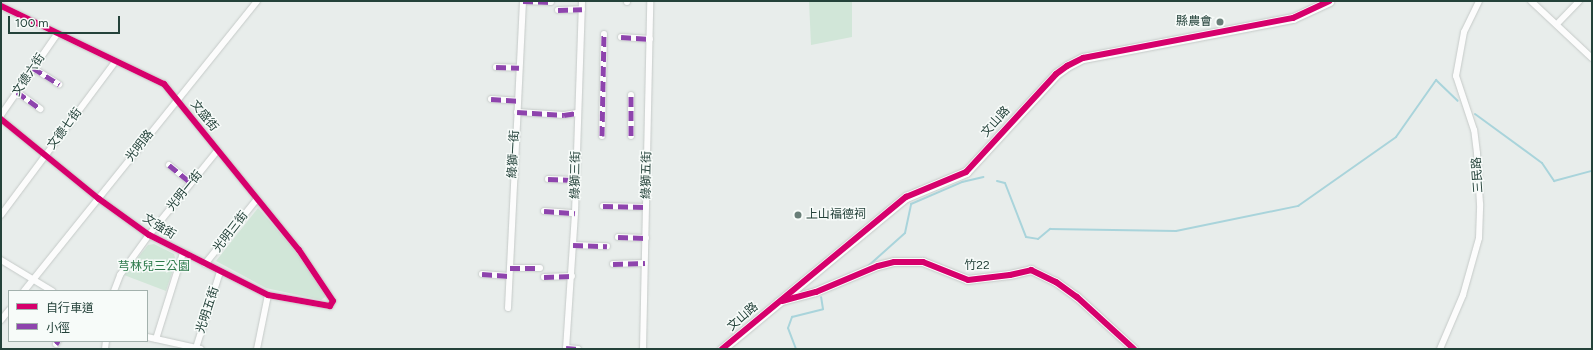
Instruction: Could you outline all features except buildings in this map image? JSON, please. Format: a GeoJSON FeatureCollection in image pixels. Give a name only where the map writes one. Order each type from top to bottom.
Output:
{"type":"FeatureCollection","features":[{"type":"Feature","properties":{"kind":"main road","name":"文山路"},"geometry":{"type":"LineString","coordinates":[[722,349],[777,302],[906,197],[966,172],[1056,74],[1067,66],[1083,58],[1293,18],[1329,1]]}},
{"type":"Feature","properties":{"kind":"street","name":"光明路"},"geometry":{"type":"LineString","coordinates":[[25,290],[99,199],[176,99],[257,1]]}},
{"type":"Feature","properties":{"kind":"street"},"geometry":{"type":"LineString","coordinates":[[523,1],[551,2]]}},
{"type":"Feature","properties":{"kind":"street","name":"綠獅一街"},"geometry":{"type":"LineString","coordinates":[[508,308],[523,1]]}},
{"type":"Feature","properties":{"kind":"street","name":"綠獅三街"},"geometry":{"type":"LineString","coordinates":[[566,349],[575,213],[582,1]]}},
{"type":"Feature","properties":{"kind":"street","name":"綠獅五街"},"geometry":{"type":"LineString","coordinates":[[643,349],[650,1]]}},
{"type":"Feature","properties":{"kind":"street","name":"三民路"},"geometry":{"type":"LineString","coordinates":[[1440,349],[1463,295],[1478,238],[1480,204],[1477,153],[1472,122],[1456,76],[1464,32],[1479,1]]}},
{"type":"Feature","properties":{"kind":"street"},"geometry":{"type":"LineString","coordinates":[[1531,1],[1592,58]]}},
{"type":"Feature","properties":{"kind":"street"},"geometry":{"type":"LineString","coordinates":[[1557,24],[1579,1]]}},
{"type":"Feature","properties":{"kind":"street","name":"文盛街"},"geometry":{"type":"LineString","coordinates":[[1,6],[115,62],[164,84],[299,250],[330,294],[333,301],[330,306]]}},
{"type":"Feature","properties":{"kind":"street"},"geometry":{"type":"LineString","coordinates":[[558,10],[582,9]]}},
{"type":"Feature","properties":{"kind":"street","name":"文德六街"},"geometry":{"type":"LineString","coordinates":[[1,115],[57,34]]}},
{"type":"Feature","properties":{"kind":"street"},"geometry":{"type":"LineString","coordinates":[[602,136],[604,34]]}},
{"type":"Feature","properties":{"kind":"street"},"geometry":{"type":"LineString","coordinates":[[621,37],[650,39]]}},
{"type":"Feature","properties":{"kind":"street","name":"文德七街"},"geometry":{"type":"LineString","coordinates":[[1,215],[115,62]]}},
{"type":"Feature","properties":{"kind":"street"},"geometry":{"type":"LineString","coordinates":[[496,66],[519,68]]}},
{"type":"Feature","properties":{"kind":"street"},"geometry":{"type":"LineString","coordinates":[[33,68],[59,84]]}},
{"type":"Feature","properties":{"kind":"street"},"geometry":{"type":"LineString","coordinates":[[17,92],[40,109]]}},
{"type":"Feature","properties":{"kind":"street"},"geometry":{"type":"LineString","coordinates":[[630,95],[630,136]]}},
{"type":"Feature","properties":{"kind":"street"},"geometry":{"type":"LineString","coordinates":[[491,99],[517,101]]}},
{"type":"Feature","properties":{"kind":"street"},"geometry":{"type":"LineString","coordinates":[[517,112],[564,115],[578,113]]}},
{"type":"Feature","properties":{"kind":"street","name":"文強街"},"geometry":{"type":"LineString","coordinates":[[1,119],[99,199],[149,235],[268,296],[330,306]]}},
{"type":"Feature","properties":{"kind":"street","name":"光明一街"},"geometry":{"type":"LineString","coordinates":[[114,290],[120,275],[149,235],[217,151]]}},
{"type":"Feature","properties":{"kind":"street"},"geometry":{"type":"LineString","coordinates":[[169,165],[191,183]]}},
{"type":"Feature","properties":{"kind":"street"},"geometry":{"type":"LineString","coordinates":[[548,179],[575,180]]}},
{"type":"Feature","properties":{"kind":"street","name":"光明三街"},"geometry":{"type":"LineString","coordinates":[[205,264],[257,199]]}},
{"type":"Feature","properties":{"kind":"street"},"geometry":{"type":"LineString","coordinates":[[603,206],[646,207]]}},
{"type":"Feature","properties":{"kind":"street"},"geometry":{"type":"LineString","coordinates":[[544,211],[575,213]]}},
{"type":"Feature","properties":{"kind":"street"},"geometry":{"type":"LineString","coordinates":[[618,237],[646,238]]}},
{"type":"Feature","properties":{"kind":"street"},"geometry":{"type":"LineString","coordinates":[[573,245],[607,246]]}},
{"type":"Feature","properties":{"kind":"street"},"geometry":{"type":"LineString","coordinates":[[156,339],[183,253]]}},
{"type":"Feature","properties":{"kind":"street"},"geometry":{"type":"LineString","coordinates":[[1,260],[50,290]]}},
{"type":"Feature","properties":{"kind":"street","name":"竹22"},"geometry":{"type":"LineString","coordinates":[[777,302],[816,292],[878,266],[894,262],[923,262],[968,280],[1010,275],[1031,270],[1056,282],[1077,297],[1134,349]]}},
{"type":"Feature","properties":{"kind":"street"},"geometry":{"type":"LineString","coordinates":[[613,264],[645,263]]}},
{"type":"Feature","properties":{"kind":"street"},"geometry":{"type":"LineString","coordinates":[[510,268],[540,268]]}},
{"type":"Feature","properties":{"kind":"street","name":"光明五街"},"geometry":{"type":"LineString","coordinates":[[198,348],[220,272]]}},
{"type":"Feature","properties":{"kind":"street"},"geometry":{"type":"LineString","coordinates":[[482,274],[509,276]]}},
{"type":"Feature","properties":{"kind":"street"},"geometry":{"type":"LineString","coordinates":[[544,277],[572,276]]}},
{"type":"Feature","properties":{"kind":"street"},"geometry":{"type":"LineString","coordinates":[[257,349],[268,296]]}},
{"type":"Feature","properties":{"kind":"street"},"geometry":{"type":"LineString","coordinates":[[1,320],[8,311]]}},
{"type":"Feature","properties":{"kind":"street"},"geometry":{"type":"LineString","coordinates":[[148,337],[198,348]]}},
{"type":"Feature","properties":{"kind":"street"},"geometry":{"type":"LineString","coordinates":[[566,349],[578,349]]}},
{"type":"Feature","properties":{"kind":"green space"},"geometry":{"type":"Polygon","coordinates":[[[809,1],[852,1],[852,37],[811,45],[809,1]]]}},
{"type":"Feature","properties":{"kind":"green space"},"geometry":{"type":"Polygon","coordinates":[[[258,208],[294,249],[325,293],[325,297],[321,300],[266,288],[216,261],[258,208]]]}},
{"type":"Feature","properties":{"kind":"green space","name":"芎林兒三公園"},"geometry":{"type":"Polygon","coordinates":[[[154,244],[174,254],[176,261],[166,291],[124,275],[148,245],[154,244]]]}},
{"type":"Feature","properties":{"kind":"waterway"},"geometry":{"type":"LineString","coordinates":[[997,181],[1005,183],[1026,237],[1038,239],[1050,229],[1176,231],[1298,206],[1396,137],[1436,80],[1458,101]]}},
{"type":"Feature","properties":{"kind":"waterway"},"geometry":{"type":"LineString","coordinates":[[1475,114],[1542,163],[1554,181],[1592,171]]}},
{"type":"Feature","properties":{"kind":"waterway"},"geometry":{"type":"LineString","coordinates":[[867,267],[905,233],[911,204],[962,182],[983,177]]}},
{"type":"Feature","properties":{"kind":"waterway"},"geometry":{"type":"LineString","coordinates":[[796,349],[788,328],[792,317],[823,309],[821,297]]}},
{"type":"Feature","properties":{"kind":"marked path"},"geometry":{"type":"LineString","coordinates":[[523,1],[551,2]]}},
{"type":"Feature","properties":{"kind":"marked path"},"geometry":{"type":"LineString","coordinates":[[558,10],[582,9]]}},
{"type":"Feature","properties":{"kind":"marked path"},"geometry":{"type":"LineString","coordinates":[[602,136],[604,34]]}},
{"type":"Feature","properties":{"kind":"marked path"},"geometry":{"type":"LineString","coordinates":[[621,37],[650,39]]}},
{"type":"Feature","properties":{"kind":"marked path"},"geometry":{"type":"LineString","coordinates":[[496,67],[519,68]]}},
{"type":"Feature","properties":{"kind":"marked path"},"geometry":{"type":"LineString","coordinates":[[33,68],[59,84]]}},
{"type":"Feature","properties":{"kind":"marked path"},"geometry":{"type":"LineString","coordinates":[[17,92],[40,109]]}},
{"type":"Feature","properties":{"kind":"marked path"},"geometry":{"type":"LineString","coordinates":[[631,95],[631,136]]}},
{"type":"Feature","properties":{"kind":"marked path"},"geometry":{"type":"LineString","coordinates":[[491,99],[517,101]]}},
{"type":"Feature","properties":{"kind":"marked path"},"geometry":{"type":"LineString","coordinates":[[517,112],[564,115],[577,113]]}},
{"type":"Feature","properties":{"kind":"marked path"},"geometry":{"type":"LineString","coordinates":[[169,165],[191,183]]}},
{"type":"Feature","properties":{"kind":"marked path"},"geometry":{"type":"LineString","coordinates":[[548,179],[575,180]]}},
{"type":"Feature","properties":{"kind":"marked path"},"geometry":{"type":"LineString","coordinates":[[603,206],[646,207]]}},
{"type":"Feature","properties":{"kind":"marked path"},"geometry":{"type":"LineString","coordinates":[[544,211],[575,213]]}},
{"type":"Feature","properties":{"kind":"marked path"},"geometry":{"type":"LineString","coordinates":[[618,237],[646,238]]}},
{"type":"Feature","properties":{"kind":"marked path"},"geometry":{"type":"LineString","coordinates":[[573,245],[607,246]]}},
{"type":"Feature","properties":{"kind":"marked path"},"geometry":{"type":"LineString","coordinates":[[613,264],[645,263]]}},
{"type":"Feature","properties":{"kind":"marked path"},"geometry":{"type":"LineString","coordinates":[[510,268],[540,268]]}},
{"type":"Feature","properties":{"kind":"marked path"},"geometry":{"type":"LineString","coordinates":[[482,274],[509,276]]}},
{"type":"Feature","properties":{"kind":"marked path"},"geometry":{"type":"LineString","coordinates":[[544,277],[572,276]]}},
{"type":"Feature","properties":{"kind":"marked path"},"geometry":{"type":"LineString","coordinates":[[566,348],[578,349]]}},
{"type":"Feature","properties":{"kind":"cycle path"},"geometry":{"type":"LineString","coordinates":[[722,349],[906,197],[966,172],[1056,74],[1067,66],[1083,58],[1293,18],[1329,1]]}},
{"type":"Feature","properties":{"kind":"cycle path"},"geometry":{"type":"LineString","coordinates":[[1,6],[164,84],[299,250],[333,301],[330,306],[268,295],[149,235],[99,199],[1,119]]}},
{"type":"Feature","properties":{"kind":"cycle path"},"geometry":{"type":"LineString","coordinates":[[782,301],[816,292],[878,266],[894,262],[923,262],[968,280],[1010,275],[1031,270],[1056,282],[1077,297],[1134,349]]}},
{"type":"Feature","properties":{"kind":"place","name":"縣農會"},"geometry":{"type":"Point","coordinates":[1220,22]}},
{"type":"Feature","properties":{"kind":"place","name":"上山福德祠"},"geometry":{"type":"Point","coordinates":[798,215]}}]}
